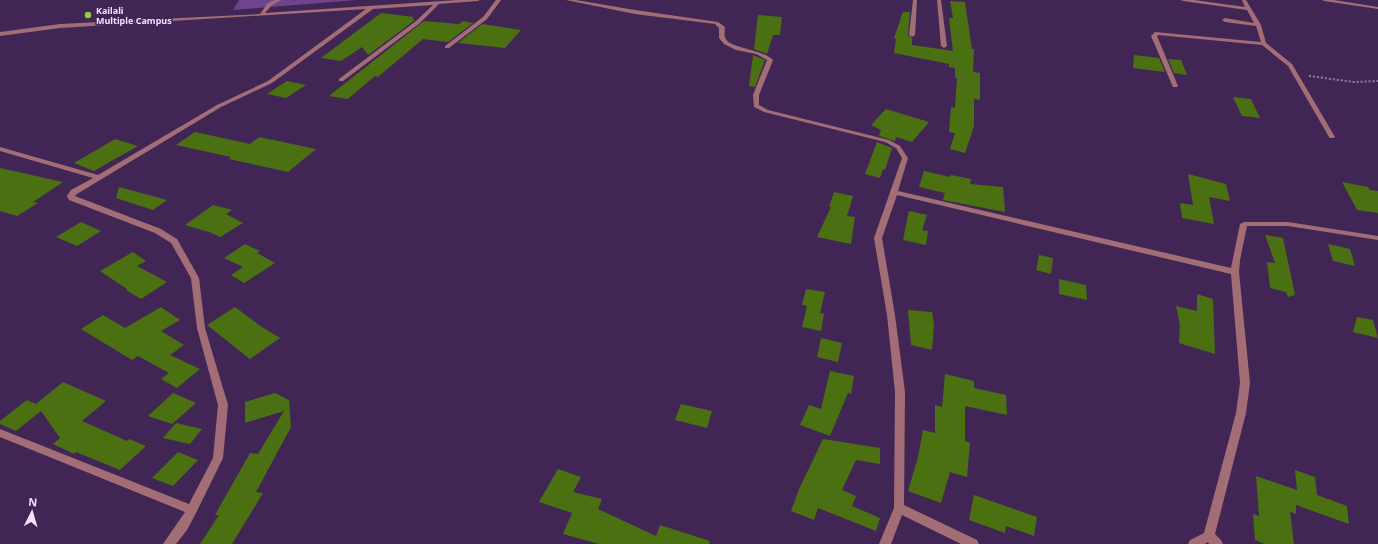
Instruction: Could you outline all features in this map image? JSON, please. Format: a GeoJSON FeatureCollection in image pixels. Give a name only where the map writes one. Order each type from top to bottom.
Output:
{"type":"FeatureCollection","features":[{"type":"Feature","properties":{"kind":"street"},"geometry":{"type":"LineString","coordinates":[[261,15],[270,4],[279,0]]}},
{"type":"Feature","properties":{"kind":"street"},"geometry":{"type":"LineString","coordinates":[[0,34],[60,26],[261,15],[478,0]]}},
{"type":"Feature","properties":{"kind":"street"},"geometry":{"type":"LineString","coordinates":[[447,47],[485,18],[499,0]]}},
{"type":"Feature","properties":{"kind":"street"},"geometry":{"type":"LineString","coordinates":[[568,0],[635,12],[716,23],[722,27],[722,38],[730,48],[756,52],[764,55],[770,60],[756,95],[756,106],[766,111],[887,141],[898,147],[905,158],[878,238],[891,315],[900,392],[899,508],[885,544]]}},
{"type":"Feature","properties":{"kind":"street"},"geometry":{"type":"LineString","coordinates":[[912,35],[916,0]]}},
{"type":"Feature","properties":{"kind":"street"},"geometry":{"type":"LineString","coordinates":[[939,0],[944,46]]}},
{"type":"Feature","properties":{"kind":"street"},"geometry":{"type":"LineString","coordinates":[[1183,0],[1249,9]]}},
{"type":"Feature","properties":{"kind":"street"},"geometry":{"type":"LineString","coordinates":[[1244,0],[1258,25],[1264,44]]}},
{"type":"Feature","properties":{"kind":"street"},"geometry":{"type":"LineString","coordinates":[[1324,0],[1378,8]]}},
{"type":"Feature","properties":{"kind":"street"},"geometry":{"type":"LineString","coordinates":[[341,80],[418,22],[437,3]]}},
{"type":"Feature","properties":{"kind":"street"},"geometry":{"type":"LineString","coordinates":[[169,544],[183,526],[218,458],[224,405],[201,328],[195,278],[174,241],[158,230],[72,198],[71,196],[98,177],[219,106],[270,82],[371,8]]}},
{"type":"Feature","properties":{"kind":"street"},"geometry":{"type":"LineString","coordinates":[[1225,20],[1258,25]]}},
{"type":"Feature","properties":{"kind":"street"},"geometry":{"type":"LineString","coordinates":[[1175,86],[1154,36],[1157,33],[1264,44],[1290,65],[1332,137]]}},
{"type":"Feature","properties":{"kind":"street"},"geometry":{"type":"LineString","coordinates":[[0,149],[98,177]]}},
{"type":"Feature","properties":{"kind":"street"},"geometry":{"type":"LineString","coordinates":[[894,192],[1235,272]]}},
{"type":"Feature","properties":{"kind":"street"},"geometry":{"type":"LineString","coordinates":[[1194,544],[1209,536],[1241,413],[1245,383],[1235,272],[1236,260],[1244,224],[1288,224],[1378,238]]}},
{"type":"Feature","properties":{"kind":"street"},"geometry":{"type":"LineString","coordinates":[[0,433],[192,510]]}},
{"type":"Feature","properties":{"kind":"street"},"geometry":{"type":"LineString","coordinates":[[899,508],[973,544]]}},
{"type":"Feature","properties":{"kind":"street"},"geometry":{"type":"LineString","coordinates":[[1209,536],[1217,544]]}},
{"type":"Feature","properties":{"kind":"path"},"geometry":{"type":"LineString","coordinates":[[1295,74],[1354,82],[1378,80]]}},
{"type":"Feature","properties":{"kind":"shaded area"},"geometry":{"type":"Polygon","coordinates":[[[239,0],[357,0],[233,10],[239,0]]]}},
{"type":"Feature","properties":{"kind":"building"},"geometry":{"type":"Polygon","coordinates":[[[950,1],[965,2],[972,49],[974,49],[973,72],[980,73],[980,100],[974,99],[974,126],[965,153],[950,149],[955,133],[949,132],[951,107],[955,108],[957,78],[955,78],[955,68],[949,67],[949,64],[894,53],[896,39],[894,38],[903,12],[910,12],[908,35],[912,38],[912,45],[953,51],[949,18],[953,18],[950,1]]]}},
{"type":"Feature","properties":{"kind":"building"},"geometry":{"type":"Polygon","coordinates":[[[381,13],[414,17],[412,19],[415,20],[368,55],[362,47],[341,61],[321,58],[381,13]]]}},
{"type":"Feature","properties":{"kind":"building"},"geometry":{"type":"Polygon","coordinates":[[[758,15],[782,17],[780,35],[773,35],[767,54],[754,49],[758,15]]]}},
{"type":"Feature","properties":{"kind":"building"},"geometry":{"type":"Polygon","coordinates":[[[424,21],[459,24],[463,21],[473,23],[448,42],[423,39],[378,77],[375,76],[348,99],[329,96],[424,21]]]}},
{"type":"Feature","properties":{"kind":"building"},"geometry":{"type":"Polygon","coordinates":[[[482,24],[521,30],[505,48],[458,43],[482,24]]]}},
{"type":"Feature","properties":{"kind":"building"},"geometry":{"type":"Polygon","coordinates":[[[753,55],[765,60],[755,87],[749,86],[753,55]]]}},
{"type":"Feature","properties":{"kind":"building"},"geometry":{"type":"Polygon","coordinates":[[[1134,55],[1159,58],[1165,72],[1133,68],[1134,55]]]}},
{"type":"Feature","properties":{"kind":"building"},"geometry":{"type":"Polygon","coordinates":[[[1168,59],[1181,60],[1187,75],[1174,73],[1168,59]]]}},
{"type":"Feature","properties":{"kind":"building"},"geometry":{"type":"Polygon","coordinates":[[[287,81],[306,85],[286,98],[267,94],[287,81]]]}},
{"type":"Feature","properties":{"kind":"building"},"geometry":{"type":"Polygon","coordinates":[[[1233,97],[1251,99],[1260,118],[1242,116],[1233,97]]]}},
{"type":"Feature","properties":{"kind":"building"},"geometry":{"type":"Polygon","coordinates":[[[886,109],[929,122],[912,142],[896,137],[895,141],[879,136],[881,130],[871,125],[886,109]]]}},
{"type":"Feature","properties":{"kind":"building"},"geometry":{"type":"Polygon","coordinates":[[[195,132],[250,144],[259,137],[316,149],[288,172],[229,159],[231,157],[176,145],[195,132]]]}},
{"type":"Feature","properties":{"kind":"building"},"geometry":{"type":"Polygon","coordinates":[[[115,139],[138,146],[94,171],[74,163],[115,139]]]}},
{"type":"Feature","properties":{"kind":"building"},"geometry":{"type":"Polygon","coordinates":[[[877,142],[892,148],[885,170],[883,169],[880,178],[865,174],[877,142]]]}},
{"type":"Feature","properties":{"kind":"building"},"geometry":{"type":"Polygon","coordinates":[[[0,168],[63,182],[33,202],[38,203],[17,216],[0,211],[0,168]]]}},
{"type":"Feature","properties":{"kind":"building"},"geometry":{"type":"Polygon","coordinates":[[[924,171],[950,177],[951,175],[971,179],[970,184],[1003,187],[1005,212],[943,200],[945,193],[919,187],[924,171]]]}},
{"type":"Feature","properties":{"kind":"building"},"geometry":{"type":"Polygon","coordinates":[[[1188,174],[1226,184],[1230,201],[1209,197],[1214,224],[1182,218],[1180,203],[1193,205],[1188,174]]]}},
{"type":"Feature","properties":{"kind":"building"},"geometry":{"type":"Polygon","coordinates":[[[1342,182],[1368,187],[1370,190],[1378,191],[1378,213],[1357,210],[1342,182]]]}},
{"type":"Feature","properties":{"kind":"building"},"geometry":{"type":"Polygon","coordinates":[[[119,187],[167,200],[153,210],[116,198],[119,187]]]}},
{"type":"Feature","properties":{"kind":"building"},"geometry":{"type":"Polygon","coordinates":[[[834,192],[853,196],[847,216],[855,217],[851,244],[817,237],[831,207],[829,207],[834,192]]]}},
{"type":"Feature","properties":{"kind":"building"},"geometry":{"type":"Polygon","coordinates":[[[213,205],[232,210],[226,214],[243,223],[220,237],[185,225],[213,205]]]}},
{"type":"Feature","properties":{"kind":"building"},"geometry":{"type":"Polygon","coordinates":[[[909,211],[927,215],[922,230],[928,231],[926,245],[903,240],[909,211]]]}},
{"type":"Feature","properties":{"kind":"building"},"geometry":{"type":"Polygon","coordinates":[[[81,222],[101,231],[77,246],[56,237],[81,222]]]}},
{"type":"Feature","properties":{"kind":"building"},"geometry":{"type":"Polygon","coordinates":[[[1265,235],[1283,238],[1295,295],[1288,297],[1286,292],[1270,288],[1267,262],[1275,263],[1265,235]]]}},
{"type":"Feature","properties":{"kind":"building"},"geometry":{"type":"Polygon","coordinates":[[[245,244],[260,251],[257,253],[275,263],[244,283],[231,275],[243,267],[224,258],[245,244]]]}},
{"type":"Feature","properties":{"kind":"building"},"geometry":{"type":"Polygon","coordinates":[[[1328,244],[1350,249],[1355,266],[1333,261],[1328,244]]]}},
{"type":"Feature","properties":{"kind":"building"},"geometry":{"type":"Polygon","coordinates":[[[133,252],[146,261],[137,266],[167,282],[141,299],[100,271],[133,252]]]}},
{"type":"Feature","properties":{"kind":"building"},"geometry":{"type":"Polygon","coordinates":[[[1039,255],[1053,258],[1051,274],[1036,270],[1039,255]]]}},
{"type":"Feature","properties":{"kind":"building"},"geometry":{"type":"Polygon","coordinates":[[[1059,279],[1086,285],[1087,300],[1059,294],[1059,279]]]}},
{"type":"Feature","properties":{"kind":"building"},"geometry":{"type":"Polygon","coordinates":[[[806,289],[825,292],[820,313],[824,314],[821,331],[802,327],[807,306],[802,305],[806,289]]]}},
{"type":"Feature","properties":{"kind":"building"},"geometry":{"type":"Polygon","coordinates":[[[1197,294],[1213,299],[1215,354],[1179,343],[1180,325],[1176,306],[1197,311],[1197,294]]]}},
{"type":"Feature","properties":{"kind":"building"},"geometry":{"type":"Polygon","coordinates":[[[161,307],[180,320],[161,331],[184,345],[170,355],[200,369],[177,388],[161,379],[169,373],[138,356],[132,360],[81,329],[103,315],[125,328],[161,307]]]}},
{"type":"Feature","properties":{"kind":"building"},"geometry":{"type":"Polygon","coordinates":[[[235,307],[259,325],[280,338],[250,359],[207,325],[235,307]]]}},
{"type":"Feature","properties":{"kind":"building"},"geometry":{"type":"Polygon","coordinates":[[[908,310],[932,312],[934,325],[932,350],[911,345],[908,310]]]}},
{"type":"Feature","properties":{"kind":"building"},"geometry":{"type":"Polygon","coordinates":[[[1357,317],[1373,320],[1378,338],[1353,332],[1357,317]]]}},
{"type":"Feature","properties":{"kind":"building"},"geometry":{"type":"Polygon","coordinates":[[[821,338],[842,343],[838,362],[817,357],[821,338]]]}},
{"type":"Feature","properties":{"kind":"building"},"geometry":{"type":"Polygon","coordinates":[[[830,371],[854,376],[851,394],[848,393],[830,436],[800,425],[809,405],[821,409],[830,371]]]}},
{"type":"Feature","properties":{"kind":"building"},"geometry":{"type":"Polygon","coordinates":[[[945,374],[974,381],[974,388],[1006,395],[1007,415],[965,406],[965,441],[970,443],[967,477],[950,472],[941,503],[908,491],[918,457],[923,430],[935,433],[935,405],[942,407],[945,374]]]}},
{"type":"Feature","properties":{"kind":"building"},"geometry":{"type":"Polygon","coordinates":[[[63,382],[106,401],[82,421],[127,441],[129,439],[146,446],[120,470],[76,452],[74,454],[53,444],[60,438],[41,411],[16,431],[0,424],[0,421],[27,400],[36,404],[63,382]]]}},
{"type":"Feature","properties":{"kind":"building"},"geometry":{"type":"Polygon","coordinates":[[[173,393],[196,403],[172,424],[148,416],[173,393]]]}},
{"type":"Feature","properties":{"kind":"building"},"geometry":{"type":"Polygon","coordinates":[[[275,393],[289,400],[291,427],[256,492],[263,493],[232,544],[200,544],[219,515],[215,515],[250,453],[258,454],[284,411],[245,423],[245,402],[275,393]]]}},
{"type":"Feature","properties":{"kind":"building"},"geometry":{"type":"Polygon","coordinates":[[[681,404],[712,411],[707,428],[675,420],[681,404]]]}},
{"type":"Feature","properties":{"kind":"building"},"geometry":{"type":"Polygon","coordinates":[[[176,423],[202,429],[190,444],[163,438],[176,423]]]}},
{"type":"Feature","properties":{"kind":"building"},"geometry":{"type":"Polygon","coordinates":[[[823,439],[880,448],[880,464],[856,460],[842,490],[856,496],[852,506],[880,518],[876,531],[818,508],[814,520],[791,511],[799,489],[823,439]]]}},
{"type":"Feature","properties":{"kind":"building"},"geometry":{"type":"Polygon","coordinates":[[[178,452],[198,460],[173,486],[152,478],[178,452]]]}},
{"type":"Feature","properties":{"kind":"building"},"geometry":{"type":"Polygon","coordinates":[[[558,469],[581,477],[573,492],[602,499],[598,509],[656,536],[660,525],[710,541],[709,544],[599,544],[563,534],[572,513],[539,502],[558,469]]]}},
{"type":"Feature","properties":{"kind":"building"},"geometry":{"type":"Polygon","coordinates":[[[1295,470],[1315,477],[1317,495],[1347,506],[1349,524],[1296,505],[1296,514],[1290,512],[1294,544],[1265,544],[1255,540],[1253,514],[1259,516],[1256,476],[1297,490],[1295,470]]]}},
{"type":"Feature","properties":{"kind":"building"},"geometry":{"type":"Polygon","coordinates":[[[974,495],[1037,517],[1034,536],[1006,526],[1005,533],[969,520],[974,495]]]}},
{"type":"Feature","properties":{"kind":"place","name":"Kailali Multiple Campus"},"geometry":{"type":"Point","coordinates":[88,15]}}]}
